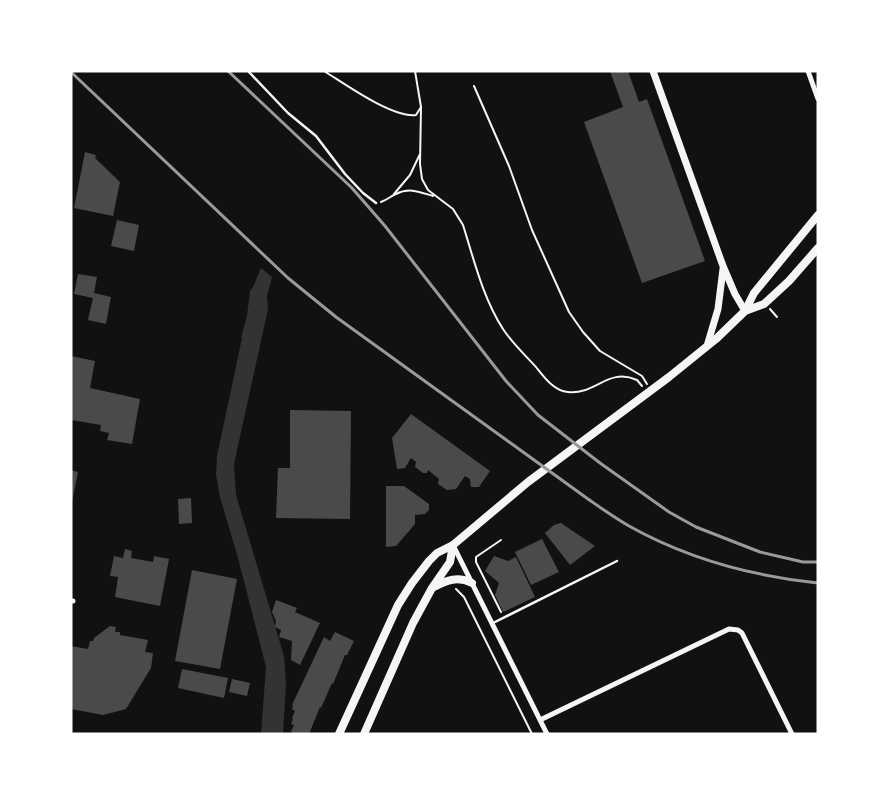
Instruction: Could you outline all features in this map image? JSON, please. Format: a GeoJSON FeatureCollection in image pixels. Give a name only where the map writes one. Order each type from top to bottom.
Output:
{"type":"FeatureCollection","features":[{"type":"Feature","properties":{"kind":"main road"},"geometry":{"type":"LineString","coordinates":[[652,71],[724,266],[735,294],[745,311]]}},
{"type":"Feature","properties":{"kind":"main road"},"geometry":{"type":"LineString","coordinates":[[340,734],[371,661],[404,595],[418,574],[437,553],[453,545],[528,482],[669,377],[707,346],[745,311],[754,293],[818,214]]}},
{"type":"Feature","properties":{"kind":"main road"},"geometry":{"type":"LineString","coordinates":[[745,311],[764,304],[818,248]]}},
{"type":"Feature","properties":{"kind":"main road"},"geometry":{"type":"LineString","coordinates":[[707,346],[718,309],[724,266]]}},
{"type":"Feature","properties":{"kind":"main road"},"geometry":{"type":"LineString","coordinates":[[364,734],[413,623],[432,588],[450,562],[453,545]]}},
{"type":"Feature","properties":{"kind":"main road"},"geometry":{"type":"LineString","coordinates":[[432,588],[447,580],[454,579],[465,580],[472,584]]}},
{"type":"Feature","properties":{"kind":"street"},"geometry":{"type":"LineString","coordinates":[[808,71],[818,99]]}},
{"type":"Feature","properties":{"kind":"street"},"geometry":{"type":"LineString","coordinates":[[453,545],[547,734]]}},
{"type":"Feature","properties":{"kind":"street"},"geometry":{"type":"LineString","coordinates":[[540,720],[729,629],[734,629],[742,633],[792,734]]}},
{"type":"Feature","properties":{"kind":"lane"},"geometry":{"type":"LineString","coordinates":[[248,71],[288,113],[316,136],[345,174],[369,199],[376,203]]}},
{"type":"Feature","properties":{"kind":"lane"},"geometry":{"type":"LineString","coordinates":[[493,623],[617,561]]}},
{"type":"Feature","properties":{"kind":"path"},"geometry":{"type":"LineString","coordinates":[[324,71],[368,98],[401,114],[416,115],[422,107]]}},
{"type":"Feature","properties":{"kind":"path"},"geometry":{"type":"LineString","coordinates":[[415,71],[422,107],[420,152],[422,179],[424,185],[435,197]]}},
{"type":"Feature","properties":{"kind":"path"},"geometry":{"type":"LineString","coordinates":[[474,86],[507,160],[532,230],[553,280],[570,312],[583,332],[600,350],[642,376],[649,392]]}},
{"type":"Feature","properties":{"kind":"path"},"geometry":{"type":"LineString","coordinates":[[393,195],[410,174],[420,152]]}},
{"type":"Feature","properties":{"kind":"path"},"geometry":{"type":"LineString","coordinates":[[376,203],[407,190],[414,190],[446,203],[458,216],[463,225],[486,294],[504,329],[548,381],[561,390],[575,392],[588,389],[612,377],[624,376],[637,380],[649,392]]}},
{"type":"Feature","properties":{"kind":"path"},"geometry":{"type":"LineString","coordinates":[[770,309],[777,317]]}},
{"type":"Feature","properties":{"kind":"path"},"geometry":{"type":"LineString","coordinates":[[501,540],[476,557],[476,562],[502,614]]}},
{"type":"Feature","properties":{"kind":"path"},"geometry":{"type":"LineString","coordinates":[[456,588],[464,597],[532,734]]}},
{"type":"Feature","properties":{"kind":"shaded area"},"geometry":{"type":"Polygon","coordinates":[[[261,268],[272,277],[267,296],[268,309],[234,464],[236,495],[284,656],[286,685],[283,734],[261,734],[266,667],[220,497],[216,475],[217,456],[247,316],[250,291],[261,268]]]}},
{"type":"Feature","properties":{"kind":"building"},"geometry":{"type":"Polygon","coordinates":[[[610,71],[628,71],[639,102],[647,99],[705,261],[642,283],[584,122],[623,107],[610,71]]]}},
{"type":"Feature","properties":{"kind":"building"},"geometry":{"type":"Polygon","coordinates":[[[85,152],[96,155],[95,158],[120,182],[113,216],[74,208],[85,152]]]}},
{"type":"Feature","properties":{"kind":"building"},"geometry":{"type":"Polygon","coordinates":[[[117,220],[139,225],[134,251],[111,246],[117,220]]]}},
{"type":"Feature","properties":{"kind":"building"},"geometry":{"type":"Polygon","coordinates":[[[78,274],[97,277],[94,293],[111,297],[106,324],[88,320],[93,298],[74,294],[78,274]]]}},
{"type":"Feature","properties":{"kind":"building"},"geometry":{"type":"Polygon","coordinates":[[[71,356],[95,361],[90,388],[140,399],[132,444],[107,440],[109,433],[100,431],[101,425],[71,420],[71,356]]]}},
{"type":"Feature","properties":{"kind":"building"},"geometry":{"type":"Polygon","coordinates":[[[290,410],[351,411],[350,519],[276,518],[278,468],[290,468],[290,410]]]}},
{"type":"Feature","properties":{"kind":"building"},"geometry":{"type":"Polygon","coordinates":[[[411,414],[490,471],[479,487],[471,487],[470,479],[465,476],[456,489],[447,490],[438,484],[439,479],[428,470],[427,473],[423,473],[415,467],[416,462],[411,458],[405,468],[397,469],[392,438],[411,414]]]}},
{"type":"Feature","properties":{"kind":"building"},"geometry":{"type":"Polygon","coordinates":[[[71,470],[78,472],[72,502],[71,502],[71,470]]]}},
{"type":"Feature","properties":{"kind":"building"},"geometry":{"type":"Polygon","coordinates":[[[386,486],[404,486],[429,504],[429,510],[425,514],[415,515],[415,524],[396,546],[386,547],[386,486]]]}},
{"type":"Feature","properties":{"kind":"building"},"geometry":{"type":"Polygon","coordinates":[[[191,498],[192,523],[179,524],[178,499],[191,498]]]}},
{"type":"Feature","properties":{"kind":"building"},"geometry":{"type":"Polygon","coordinates":[[[561,523],[595,546],[570,565],[545,533],[554,525],[561,523]]]}},
{"type":"Feature","properties":{"kind":"building"},"geometry":{"type":"Polygon","coordinates":[[[542,539],[559,572],[531,585],[515,552],[542,539]]]}},
{"type":"Feature","properties":{"kind":"building"},"geometry":{"type":"Polygon","coordinates":[[[125,549],[132,551],[131,558],[153,562],[154,556],[169,559],[160,606],[115,597],[118,577],[110,576],[114,556],[123,558],[125,549]]]}},
{"type":"Feature","properties":{"kind":"building"},"geometry":{"type":"Polygon","coordinates":[[[494,556],[508,561],[516,557],[535,597],[503,612],[495,595],[499,583],[485,571],[494,556]]]}},
{"type":"Feature","properties":{"kind":"building"},"geometry":{"type":"Polygon","coordinates":[[[192,570],[237,579],[220,669],[175,661],[192,570]]]}},
{"type":"Feature","properties":{"kind":"building"},"geometry":{"type":"Polygon","coordinates":[[[276,600],[297,608],[295,612],[320,623],[300,665],[291,660],[292,641],[279,637],[281,630],[275,627],[276,621],[272,612],[276,600]]]}},
{"type":"Feature","properties":{"kind":"building"},"geometry":{"type":"Polygon","coordinates":[[[110,626],[116,627],[115,632],[120,632],[120,635],[148,640],[145,652],[153,653],[151,668],[126,709],[103,715],[71,709],[71,646],[88,649],[90,641],[93,641],[94,638],[110,626]]]}},
{"type":"Feature","properties":{"kind":"building"},"geometry":{"type":"Polygon","coordinates":[[[335,632],[354,641],[347,655],[345,655],[309,734],[294,734],[291,732],[294,725],[291,724],[292,718],[295,711],[292,709],[292,705],[324,637],[330,641],[335,632]]]}},
{"type":"Feature","properties":{"kind":"building"},"geometry":{"type":"Polygon","coordinates":[[[182,669],[228,678],[224,698],[178,688],[182,669]]]}},
{"type":"Feature","properties":{"kind":"building"},"geometry":{"type":"Polygon","coordinates":[[[232,679],[250,683],[247,696],[229,692],[232,679]]]}},
{"type":"Feature","properties":{"kind":"railway"},"geometry":{"type":"LineString","coordinates":[[228,71],[352,188],[385,226],[506,381],[538,415],[600,463],[669,512],[696,527],[760,552],[803,562],[818,562]]}},
{"type":"Feature","properties":{"kind":"railway"},"geometry":{"type":"LineString","coordinates":[[71,72],[288,278],[336,317],[603,509],[651,538],[697,557],[744,571],[818,583]]}}]}
